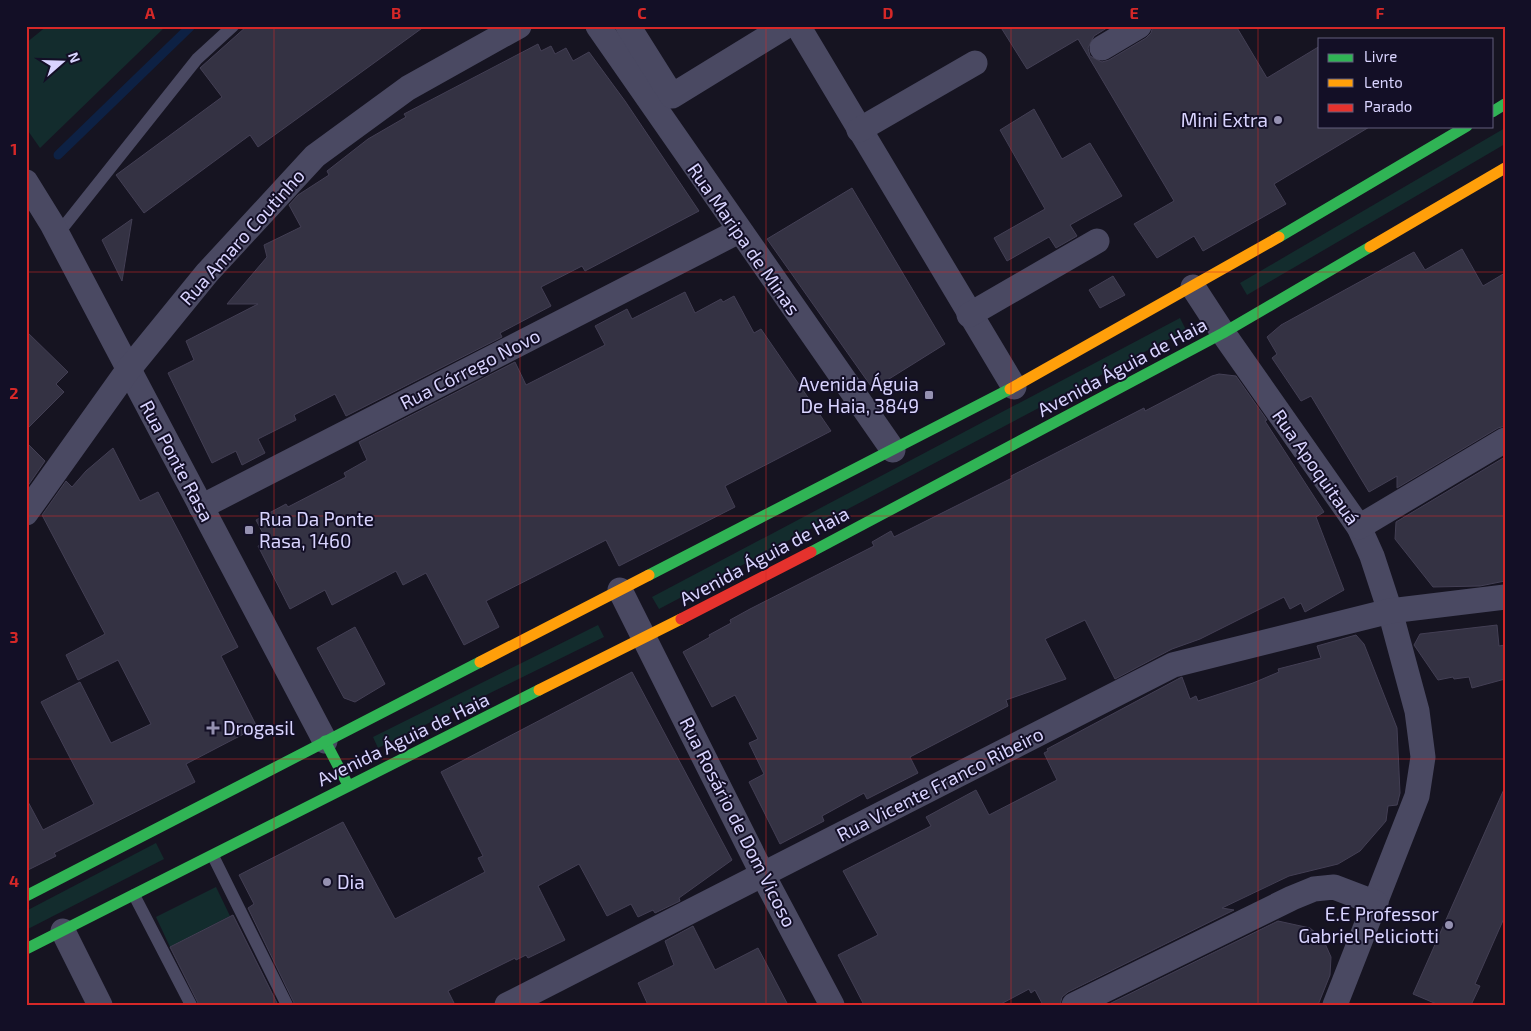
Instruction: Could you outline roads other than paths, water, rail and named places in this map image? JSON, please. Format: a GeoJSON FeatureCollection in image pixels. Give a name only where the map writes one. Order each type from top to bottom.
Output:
{"type":"FeatureCollection","features":[{"type":"Feature","properties":{"kind":"main road"},"geometry":{"type":"LineString","coordinates":[[1494,111],[1505,104]]}},
{"type":"Feature","properties":{"kind":"main road","name":"Avenida Águia de Haia"},"geometry":{"type":"LineString","coordinates":[[26,896],[1014,387],[1193,287],[1464,128]]}},
{"type":"Feature","properties":{"kind":"main road","name":"Avenida Águia de Haia"},"geometry":{"type":"LineString","coordinates":[[26,949],[212,856],[348,785],[645,638],[1222,333],[1505,168]]}},
{"type":"Feature","properties":{"kind":"main road"},"geometry":{"type":"LineString","coordinates":[[325,741],[335,770],[348,785]]}},
{"type":"Feature","properties":{"kind":"main road"},"geometry":{"type":"LineString","coordinates":[[180,872],[183,857]]}},
{"type":"Feature","properties":{"kind":"street","name":"Rua Amaro Coutinho"},"geometry":{"type":"LineString","coordinates":[[26,513],[128,370],[207,273],[315,156],[408,88],[518,26]]}},
{"type":"Feature","properties":{"kind":"street","name":"Rua Maripa de Minas"},"geometry":{"type":"LineString","coordinates":[[598,26],[893,450]]}},
{"type":"Feature","properties":{"kind":"street"},"geometry":{"type":"LineString","coordinates":[[628,26],[672,96],[786,26]]}},
{"type":"Feature","properties":{"kind":"street"},"geometry":{"type":"LineString","coordinates":[[798,26],[969,315],[1014,387]]}},
{"type":"Feature","properties":{"kind":"street"},"geometry":{"type":"LineString","coordinates":[[1102,48],[1139,26]]}},
{"type":"Feature","properties":{"kind":"street"},"geometry":{"type":"LineString","coordinates":[[859,130],[976,63]]}},
{"type":"Feature","properties":{"kind":"street","name":"Rua Ponte Rasa"},"geometry":{"type":"LineString","coordinates":[[26,182],[55,230],[325,741]]}},
{"type":"Feature","properties":{"kind":"street","name":"Rua Córrego Novo"},"geometry":{"type":"LineString","coordinates":[[202,508],[739,231]]}},
{"type":"Feature","properties":{"kind":"street"},"geometry":{"type":"LineString","coordinates":[[969,315],[1097,242]]}},
{"type":"Feature","properties":{"kind":"street","name":"Rua Apoquitauá"},"geometry":{"type":"LineString","coordinates":[[1193,287],[1222,333],[1359,527],[1372,556],[1390,611],[1417,711],[1423,757],[1417,796],[1335,1005]]}},
{"type":"Feature","properties":{"kind":"street"},"geometry":{"type":"LineString","coordinates":[[1359,527],[1505,440]]}},
{"type":"Feature","properties":{"kind":"street","name":"Rua Rosário de Dom Vicoso"},"geometry":{"type":"LineString","coordinates":[[620,590],[763,875],[832,1005]]}},
{"type":"Feature","properties":{"kind":"street","name":"Rua Vicente Franco Ribeiro"},"geometry":{"type":"LineString","coordinates":[[507,1005],[1173,665],[1390,611],[1505,597]]}},
{"type":"Feature","properties":{"kind":"street"},"geometry":{"type":"LineString","coordinates":[[1074,1005],[1314,889],[1334,887],[1376,903]]}},
{"type":"Feature","properties":{"kind":"street"},"geometry":{"type":"LineString","coordinates":[[63,931],[100,1005]]}},
{"type":"Feature","properties":{"kind":"lane"},"geometry":{"type":"LineString","coordinates":[[55,230],[197,59],[233,26]]}},
{"type":"Feature","properties":{"kind":"lane"},"geometry":{"type":"LineString","coordinates":[[212,856],[287,1005]]}},
{"type":"Feature","properties":{"kind":"lane"},"geometry":{"type":"LineString","coordinates":[[134,895],[191,1005]]}},
{"type":"Feature","properties":{"kind":"waterway"},"geometry":{"type":"LineString","coordinates":[[58,155],[191,26]]}},
{"type":"Feature","properties":{"kind":"place","name":"Mini Extra"},"geometry":{"type":"Point","coordinates":[1278,120]}},
{"type":"Feature","properties":{"kind":"place","name":"Avenida Águia De Haia, 3849"},"geometry":{"type":"Point","coordinates":[929,395]}},
{"type":"Feature","properties":{"kind":"place","name":"Rua Da Ponte Rasa, 1460"},"geometry":{"type":"Point","coordinates":[249,530]}},
{"type":"Feature","properties":{"kind":"place","name":"Drogasil"},"geometry":{"type":"Point","coordinates":[213,728]}},
{"type":"Feature","properties":{"kind":"place","name":"Dia"},"geometry":{"type":"Point","coordinates":[327,882]}},
{"type":"Feature","properties":{"kind":"place","name":"E.E Professor Gabriel Peliciotti"},"geometry":{"type":"Point","coordinates":[1449,925]}}]}
